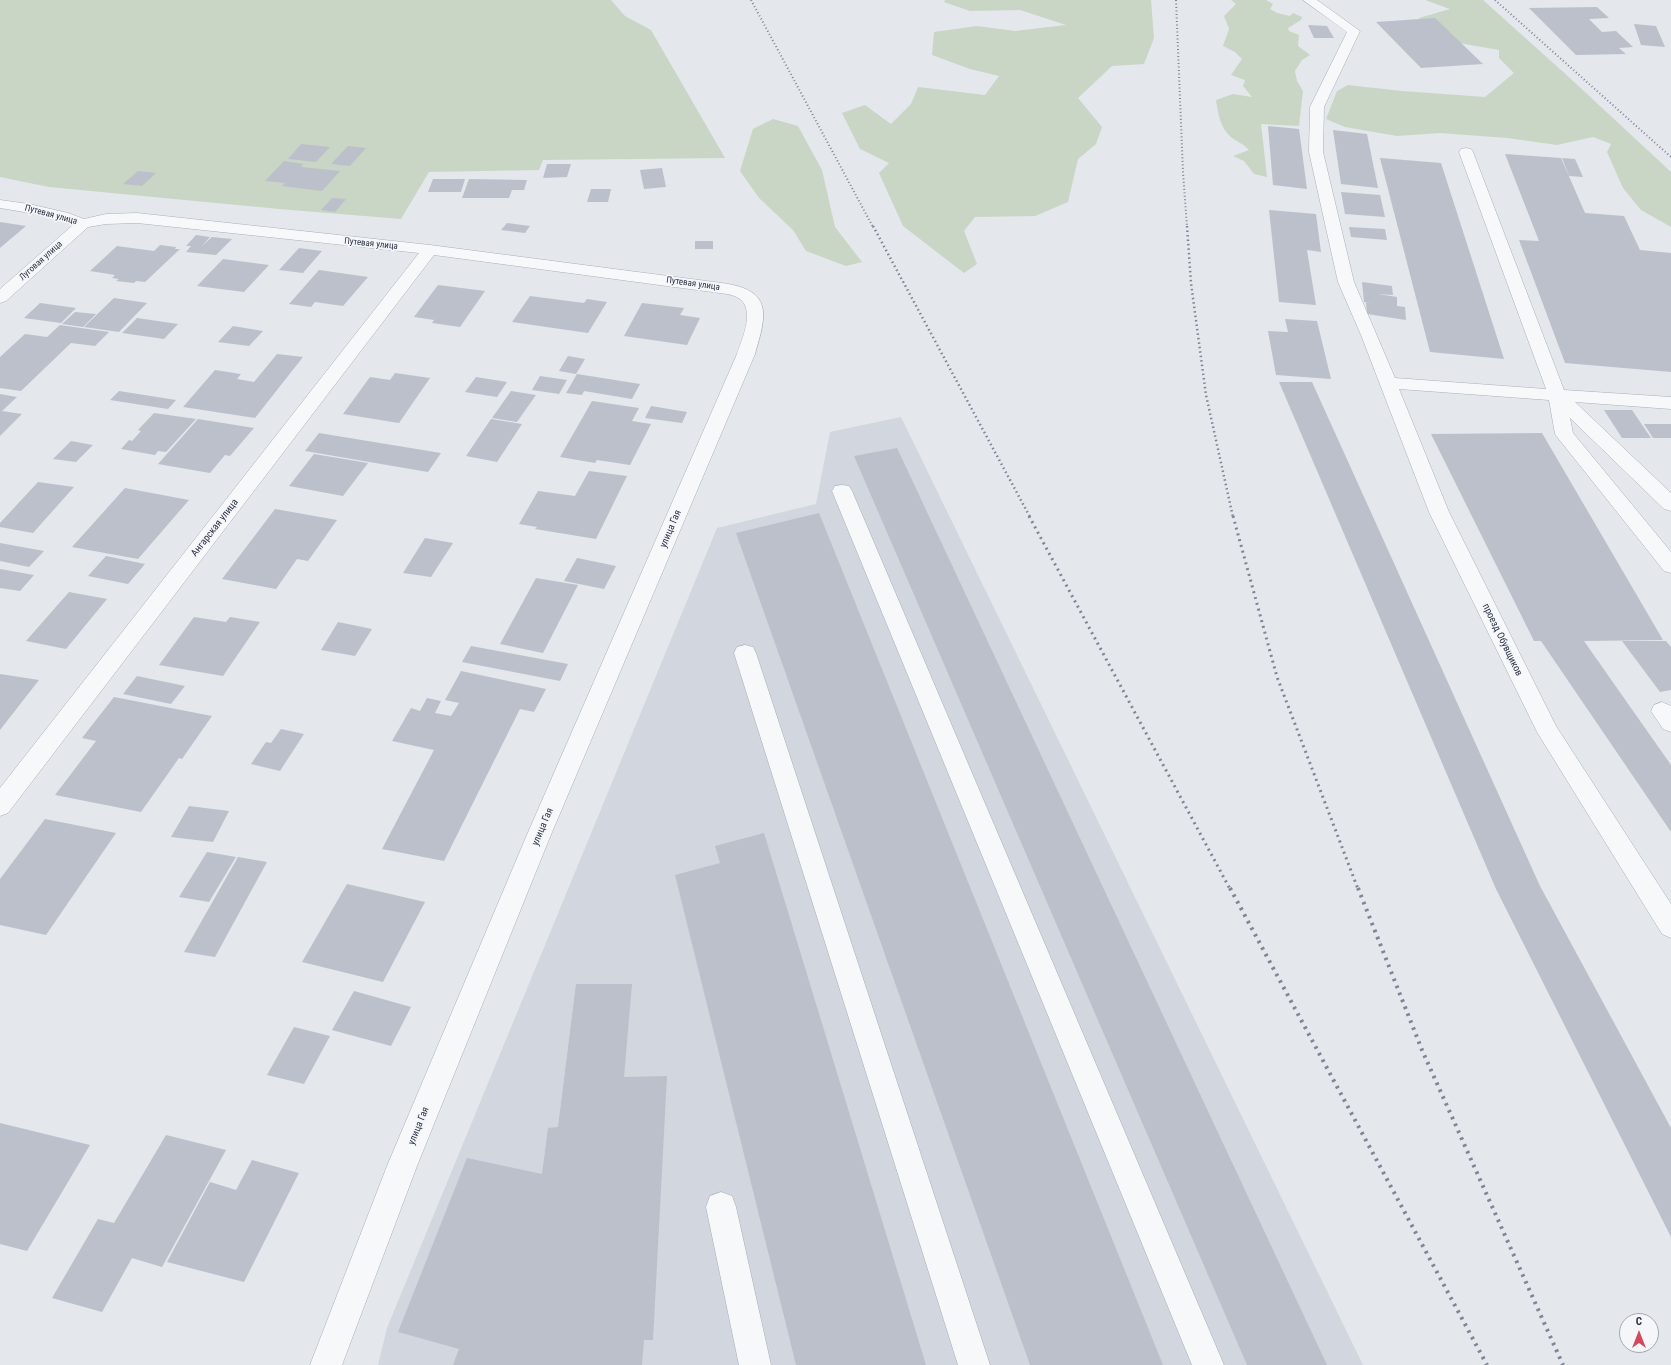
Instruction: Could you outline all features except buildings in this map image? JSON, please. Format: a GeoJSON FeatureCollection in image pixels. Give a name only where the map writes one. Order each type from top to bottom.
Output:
{"type":"FeatureCollection","features":[{"type":"Feature","properties":{"kind":"street","name":"проезд Обувщиков"},"geometry":{"type":"LineString","coordinates":[[1309,0],[1354,31],[1317,107],[1316,152],[1346,282],[1369,335],[1439,512],[1548,732],[1668,914]]}},
{"type":"Feature","properties":{"kind":"street"},"geometry":{"type":"LineString","coordinates":[[1466,152],[1557,395],[1564,434],[1671,566]]}},
{"type":"Feature","properties":{"kind":"street","name":"Путевая улица"},"geometry":{"type":"LineString","coordinates":[[0,204],[29,208],[63,216],[83,224],[106,219],[137,218],[430,250],[722,288],[744,294]]}},
{"type":"Feature","properties":{"kind":"street","name":"Луговая улица"},"geometry":{"type":"LineString","coordinates":[[0,298],[83,224]]}},
{"type":"Feature","properties":{"kind":"street","name":"Ангарская улица"},"geometry":{"type":"LineString","coordinates":[[0,806],[430,250]]}},
{"type":"Feature","properties":{"kind":"street","name":"улица Гая"},"geometry":{"type":"LineString","coordinates":[[326,1365],[402,1166],[535,844],[746,354],[756,322],[754,305],[744,294]]}},
{"type":"Feature","properties":{"kind":"street"},"geometry":{"type":"LineString","coordinates":[[1388,384],[1671,403]]}},
{"type":"Feature","properties":{"kind":"street"},"geometry":{"type":"LineString","coordinates":[[1557,395],[1671,504]]}},
{"type":"Feature","properties":{"kind":"street"},"geometry":{"type":"LineString","coordinates":[[842,491],[1208,1365]]}},
{"type":"Feature","properties":{"kind":"street"},"geometry":{"type":"LineString","coordinates":[[745,653],[974,1365]]}},
{"type":"Feature","properties":{"kind":"street"},"geometry":{"type":"LineString","coordinates":[[721,1207],[755,1365]]}},
{"type":"Feature","properties":{"kind":"shaded area"},"geometry":{"type":"Polygon","coordinates":[[[901,417],[1363,1365],[378,1365],[387,1328],[717,528],[816,504],[830,432],[901,417]]]}},
{"type":"Feature","properties":{"kind":"green space"},"geometry":{"type":"Polygon","coordinates":[[[0,0],[611,0],[625,16],[651,30],[725,158],[543,160],[539,170],[429,172],[401,219],[49,187],[0,177],[0,0]]]}},
{"type":"Feature","properties":{"kind":"green space"},"geometry":{"type":"Polygon","coordinates":[[[945,0],[1151,0],[1154,38],[1144,64],[1112,66],[1078,98],[1102,127],[1096,144],[1078,159],[1068,202],[1035,216],[975,217],[964,231],[977,264],[964,273],[903,226],[879,173],[889,163],[860,149],[842,113],[865,105],[891,124],[911,104],[918,87],[985,95],[999,76],[970,69],[932,55],[934,32],[977,26],[1015,31],[1066,25],[1020,10],[970,11],[944,2],[945,0]]]}},
{"type":"Feature","properties":{"kind":"green space"},"geometry":{"type":"Polygon","coordinates":[[[1231,0],[1266,0],[1273,4],[1270,9],[1277,13],[1290,16],[1293,13],[1302,17],[1301,20],[1288,28],[1289,31],[1299,35],[1298,46],[1310,55],[1302,60],[1295,71],[1297,81],[1303,91],[1299,126],[1261,124],[1267,177],[1254,174],[1244,161],[1233,156],[1249,150],[1227,133],[1220,120],[1216,100],[1233,94],[1252,97],[1243,86],[1245,80],[1231,75],[1242,59],[1235,52],[1223,46],[1229,29],[1224,16],[1236,4],[1231,0]]]}},
{"type":"Feature","properties":{"kind":"green space"},"geometry":{"type":"Polygon","coordinates":[[[1425,0],[1483,0],[1571,79],[1671,172],[1671,227],[1641,210],[1623,188],[1607,152],[1611,144],[1593,137],[1557,145],[1507,138],[1440,133],[1397,136],[1345,127],[1326,119],[1337,91],[1348,85],[1402,91],[1485,97],[1514,73],[1499,58],[1499,50],[1430,38],[1419,18],[1450,9],[1425,0]]]}},
{"type":"Feature","properties":{"kind":"green space"},"geometry":{"type":"Polygon","coordinates":[[[773,119],[798,126],[822,170],[835,227],[862,262],[846,266],[806,251],[793,230],[759,198],[740,171],[753,129],[773,119]]]}},
{"type":"Feature","properties":{"kind":"railway"},"geometry":{"type":"LineString","coordinates":[[751,0],[873,227]]}},
{"type":"Feature","properties":{"kind":"railway"},"geometry":{"type":"LineString","coordinates":[[1176,0],[1183,172],[1187,227]]}},
{"type":"Feature","properties":{"kind":"railway"},"geometry":{"type":"LineString","coordinates":[[1495,0],[1671,157]]}},
{"type":"Feature","properties":{"kind":"railway"},"geometry":{"type":"LineString","coordinates":[[873,226],[1030,517]]}},
{"type":"Feature","properties":{"kind":"railway"},"geometry":{"type":"LineString","coordinates":[[1187,226],[1191,283],[1206,395],[1233,517]]}},
{"type":"Feature","properties":{"kind":"railway"},"geometry":{"type":"LineString","coordinates":[[1029,516],[1230,889]]}},
{"type":"Feature","properties":{"kind":"railway"},"geometry":{"type":"LineString","coordinates":[[1233,516],[1277,677],[1358,889]]}},
{"type":"Feature","properties":{"kind":"railway"},"geometry":{"type":"LineString","coordinates":[[1230,888],[1487,1365]]}},
{"type":"Feature","properties":{"kind":"railway"},"geometry":{"type":"LineString","coordinates":[[1358,888],[1422,1050],[1563,1365]]}}]}
